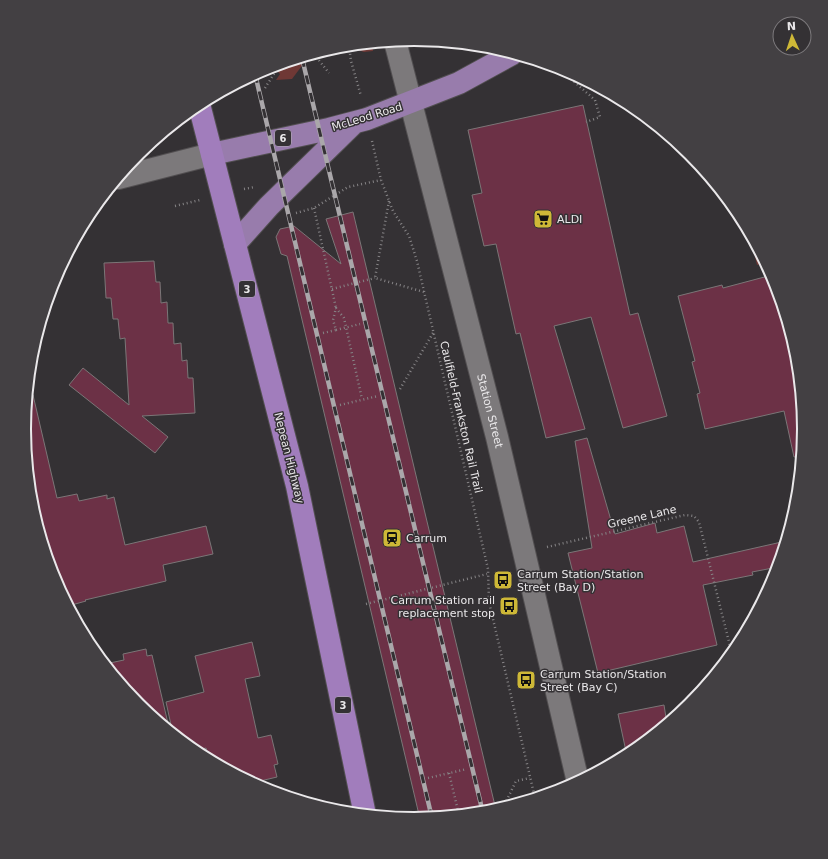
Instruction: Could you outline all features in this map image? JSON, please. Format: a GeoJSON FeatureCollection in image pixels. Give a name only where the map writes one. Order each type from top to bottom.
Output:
{"type":"FeatureCollection","features":[{"type":"Feature","properties":{"kind":"highway","name":"Nepean Highway"},"geometry":{"type":"LineString","coordinates":[[201,111],[297,486],[364,809]]}},
{"type":"Feature","properties":{"kind":"main road","name":"McLeod Road"},"geometry":{"type":"LineString","coordinates":[[212,154],[360,121],[410,103],[458,83],[505,58]]}},
{"type":"Feature","properties":{"kind":"main road"},"geometry":{"type":"LineString","coordinates":[[235,244],[269,206],[360,121]]}},
{"type":"Feature","properties":{"kind":"street","name":"Station Street"},"geometry":{"type":"LineString","coordinates":[[396,47],[497,436],[577,776]]}},
{"type":"Feature","properties":{"kind":"street"},"geometry":{"type":"LineString","coordinates":[[127,176],[212,154]]}},
{"type":"Feature","properties":{"kind":"path","name":"Caulfield-Frankston Rail Trail"},"geometry":{"type":"LineString","coordinates":[[350,52],[360,121],[393,211],[409,236],[417,261],[488,574],[489,602],[534,793]]}},
{"type":"Feature","properties":{"kind":"path"},"geometry":{"type":"LineString","coordinates":[[318,59],[329,73]]}},
{"type":"Feature","properties":{"kind":"path"},"geometry":{"type":"LineString","coordinates":[[265,88],[274,73]]}},
{"type":"Feature","properties":{"kind":"path"},"geometry":{"type":"LineString","coordinates":[[575,82],[595,100],[600,117],[586,122]]}},
{"type":"Feature","properties":{"kind":"path"},"geometry":{"type":"LineString","coordinates":[[297,214],[314,208],[348,187],[381,180]]}},
{"type":"Feature","properties":{"kind":"path"},"geometry":{"type":"LineString","coordinates":[[375,278],[389,200]]}},
{"type":"Feature","properties":{"kind":"path"},"geometry":{"type":"LineString","coordinates":[[314,208],[336,308],[333,320],[336,330]]}},
{"type":"Feature","properties":{"kind":"path"},"geometry":{"type":"LineString","coordinates":[[332,289],[375,278],[424,292]]}},
{"type":"Feature","properties":{"kind":"path"},"geometry":{"type":"LineString","coordinates":[[336,308],[344,318],[362,399]]}},
{"type":"Feature","properties":{"kind":"path"},"geometry":{"type":"LineString","coordinates":[[323,333],[360,324]]}},
{"type":"Feature","properties":{"kind":"path"},"geometry":{"type":"LineString","coordinates":[[400,389],[433,333]]}},
{"type":"Feature","properties":{"kind":"path"},"geometry":{"type":"LineString","coordinates":[[340,405],[378,396]]}},
{"type":"Feature","properties":{"kind":"path","name":"Greene Lane"},"geometry":{"type":"LineString","coordinates":[[525,552],[685,515],[694,516],[699,522],[730,645]]}},
{"type":"Feature","properties":{"kind":"path"},"geometry":{"type":"LineString","coordinates":[[366,604],[488,574]]}},
{"type":"Feature","properties":{"kind":"path"},"geometry":{"type":"LineString","coordinates":[[428,778],[467,769]]}},
{"type":"Feature","properties":{"kind":"path"},"geometry":{"type":"LineString","coordinates":[[449,773],[458,810]]}},
{"type":"Feature","properties":{"kind":"path"},"geometry":{"type":"LineString","coordinates":[[507,801],[516,782],[530,778]]}},
{"type":"Feature","properties":{"kind":"shaded area"},"geometry":{"type":"Polygon","coordinates":[[[373,49],[373,51],[364,52],[360,51],[373,49]]]}},
{"type":"Feature","properties":{"kind":"shaded area"},"geometry":{"type":"Polygon","coordinates":[[[304,63],[292,79],[276,80],[280,74],[278,72],[304,63]]]}},
{"type":"Feature","properties":{"kind":"shaded area"},"geometry":{"type":"Polygon","coordinates":[[[754,253],[760,264],[757,265],[754,253]]]}},
{"type":"Feature","properties":{"kind":"building","name":"ALDI"},"geometry":{"type":"Polygon","coordinates":[[[583,105],[630,315],[638,313],[667,416],[623,428],[591,317],[554,326],[585,429],[546,438],[520,333],[516,334],[496,244],[484,246],[472,195],[482,193],[468,130],[583,105]]]}},
{"type":"Feature","properties":{"kind":"building","name":"Carrum"},"geometry":{"type":"Polygon","coordinates":[[[353,212],[494,804],[439,812],[418,812],[287,256],[281,254],[276,237],[280,229],[294,226],[341,264],[326,219],[353,212]]]}},
{"type":"Feature","properties":{"kind":"building"},"geometry":{"type":"Polygon","coordinates":[[[154,261],[156,282],[160,282],[161,303],[167,302],[168,323],[173,323],[174,344],[181,343],[182,361],[187,360],[188,378],[193,378],[195,413],[142,416],[168,437],[155,453],[69,385],[83,368],[129,405],[125,338],[120,339],[118,319],[113,319],[111,298],[106,298],[104,263],[154,261]]]}},
{"type":"Feature","properties":{"kind":"building"},"geometry":{"type":"Polygon","coordinates":[[[765,277],[768,283],[777,306],[790,355],[796,404],[796,457],[794,457],[784,411],[705,429],[697,394],[700,393],[692,362],[695,361],[678,296],[722,285],[723,288],[765,277]]]}},
{"type":"Feature","properties":{"kind":"building"},"geometry":{"type":"Polygon","coordinates":[[[33,395],[57,498],[77,494],[79,501],[107,495],[107,499],[114,497],[125,545],[206,526],[213,554],[163,565],[166,581],[85,600],[86,601],[73,605],[51,553],[38,504],[32,455],[31,430],[33,395]]]}},
{"type":"Feature","properties":{"kind":"building"},"geometry":{"type":"Polygon","coordinates":[[[587,438],[615,534],[655,523],[657,533],[684,526],[693,562],[780,542],[771,568],[752,572],[753,575],[703,585],[717,645],[598,673],[568,553],[592,548],[575,441],[587,438]]]}},
{"type":"Feature","properties":{"kind":"building"},"geometry":{"type":"Polygon","coordinates":[[[252,642],[260,676],[245,679],[258,738],[271,735],[278,764],[274,765],[277,777],[262,781],[245,773],[207,752],[206,748],[201,748],[171,725],[166,702],[204,692],[195,656],[252,642]]]}},
{"type":"Feature","properties":{"kind":"building"},"geometry":{"type":"Polygon","coordinates":[[[146,649],[147,656],[152,655],[168,722],[143,700],[110,663],[124,660],[123,654],[146,649]]]}},
{"type":"Feature","properties":{"kind":"building"},"geometry":{"type":"Polygon","coordinates":[[[664,705],[666,718],[625,749],[618,714],[664,705]]]}},
{"type":"Feature","properties":{"kind":"railway"},"geometry":{"type":"LineString","coordinates":[[303,63],[481,806]]}},
{"type":"Feature","properties":{"kind":"railway"},"geometry":{"type":"LineString","coordinates":[[257,81],[431,812]]}},
{"type":"Feature","properties":{"kind":"place","name":"ALDI"},"geometry":{"type":"Point","coordinates":[543,219]}},
{"type":"Feature","properties":{"kind":"place","name":"Carrum"},"geometry":{"type":"Point","coordinates":[392,538]}},
{"type":"Feature","properties":{"kind":"place","name":"Carrum Station/Station Street (Bay D)"},"geometry":{"type":"Point","coordinates":[503,580]}},
{"type":"Feature","properties":{"kind":"place","name":"Carrum Station rail replacement stop"},"geometry":{"type":"Point","coordinates":[509,606]}},
{"type":"Feature","properties":{"kind":"place","name":"Carrum Station/Station Street (Bay C)"},"geometry":{"type":"Point","coordinates":[526,680]}}]}
